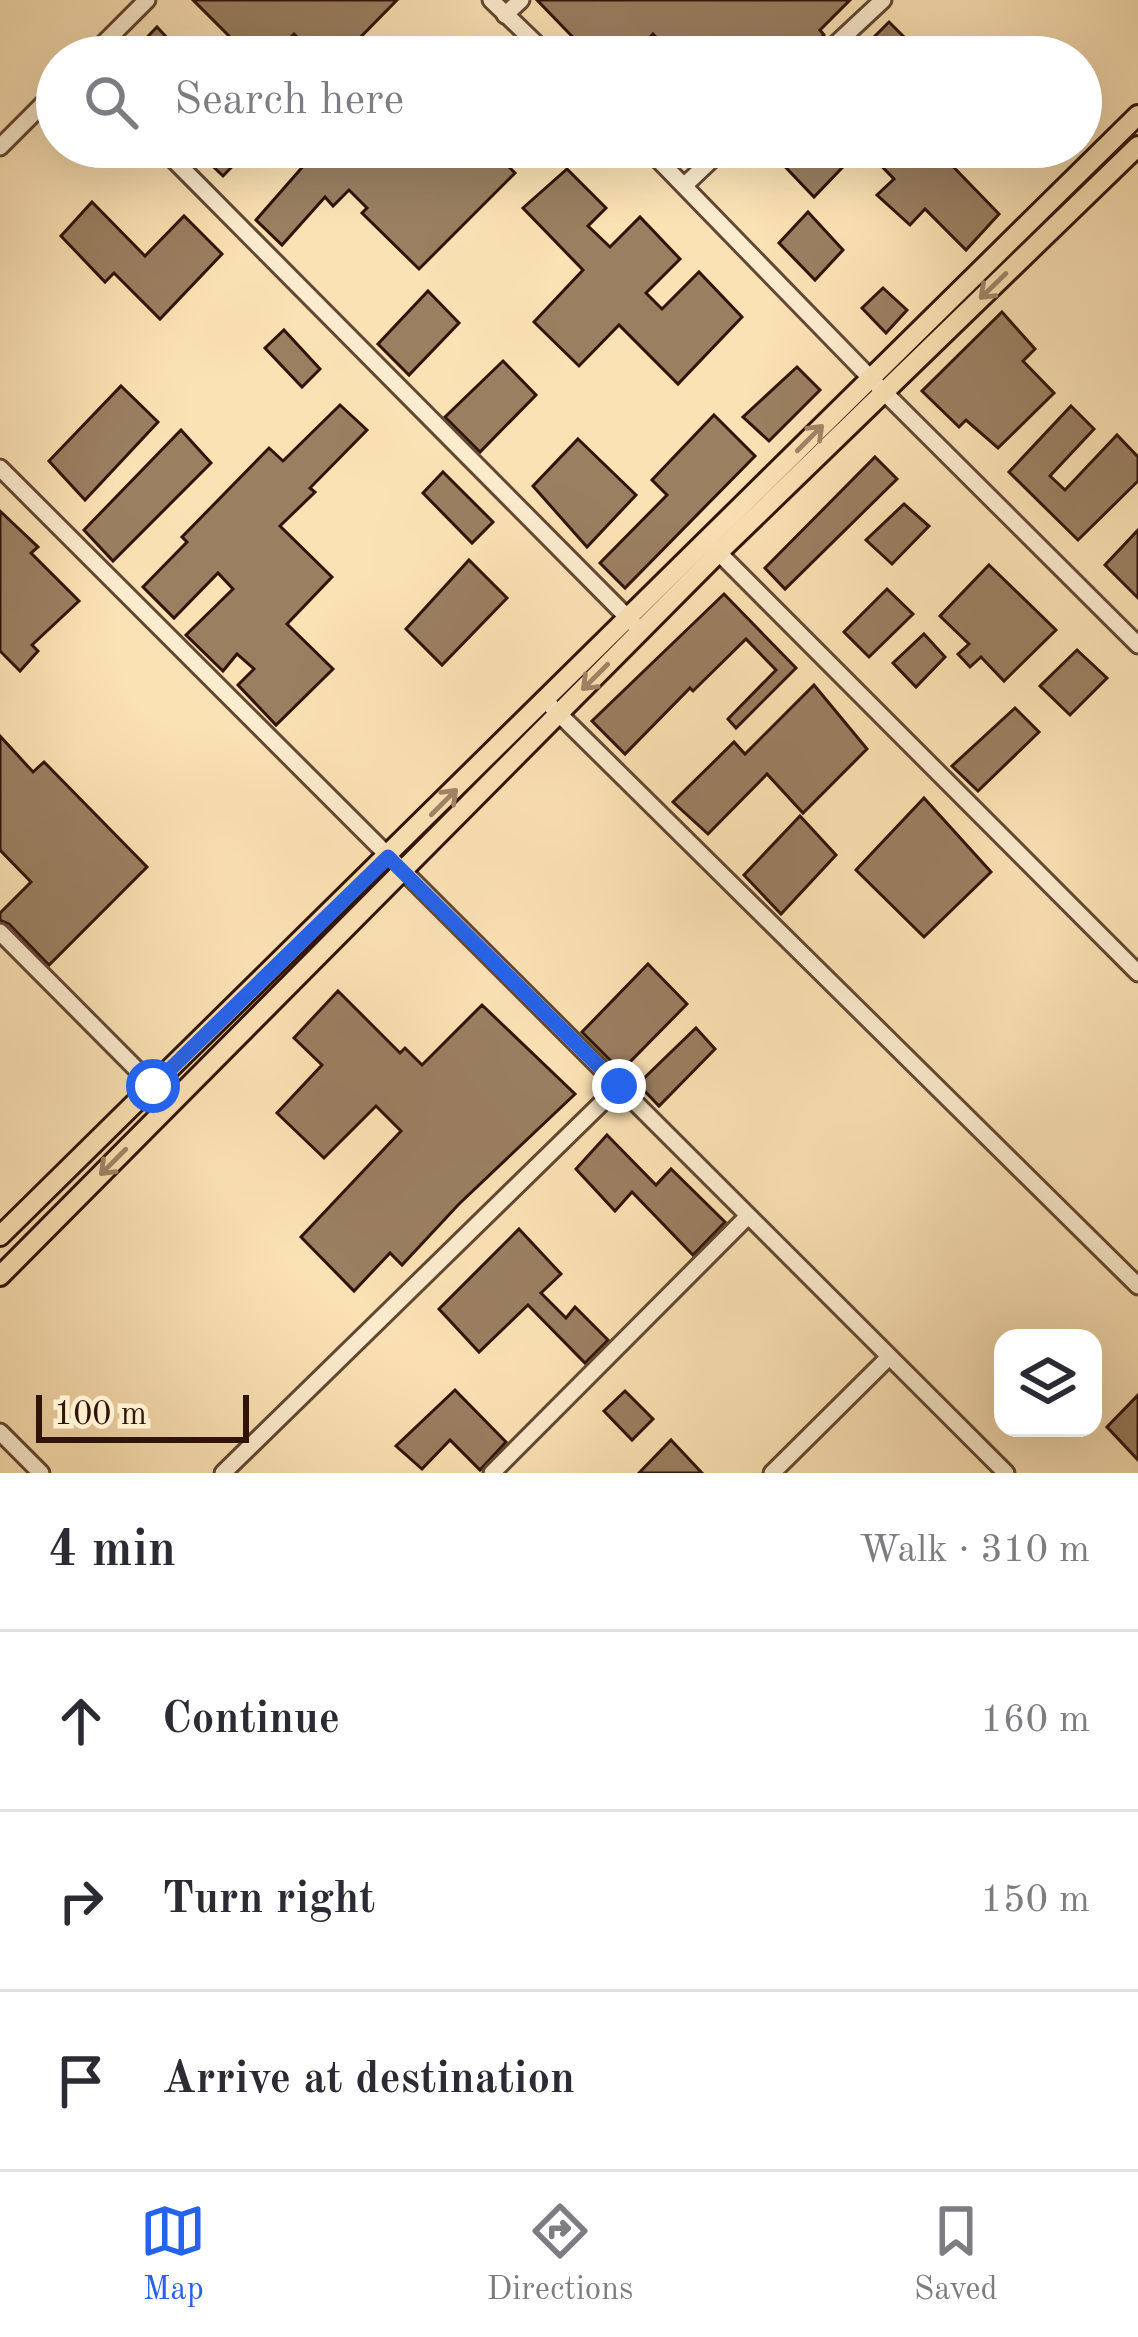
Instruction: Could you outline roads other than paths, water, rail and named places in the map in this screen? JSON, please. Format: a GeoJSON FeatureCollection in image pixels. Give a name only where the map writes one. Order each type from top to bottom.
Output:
{"type":"FeatureCollection","features":[{"type":"Feature","properties":{"kind":"main road"},"geometry":{"type":"LineString","coordinates":[[1102,156],[1138,115]]}},
{"type":"Feature","properties":{"kind":"main road"},"geometry":{"type":"LineString","coordinates":[[0,1276],[213,1061],[395,864],[712,546],[1028,239],[1138,146]]}},
{"type":"Feature","properties":{"kind":"main road"},"geometry":{"type":"LineString","coordinates":[[1028,239],[1091,168]]}},
{"type":"Feature","properties":{"kind":"main road"},"geometry":{"type":"LineString","coordinates":[[0,1236],[196,1044],[395,864]]}},
{"type":"Feature","properties":{"kind":"main road"},"geometry":{"type":"LineString","coordinates":[[196,1044],[213,1061]]}},
{"type":"Feature","properties":{"kind":"street"},"geometry":{"type":"LineString","coordinates":[[111,36],[147,0]]}},
{"type":"Feature","properties":{"kind":"street"},"geometry":{"type":"LineString","coordinates":[[490,0],[528,36]]}},
{"type":"Feature","properties":{"kind":"street"},"geometry":{"type":"LineString","coordinates":[[505,15],[520,0]]}},
{"type":"Feature","properties":{"kind":"street"},"geometry":{"type":"LineString","coordinates":[[844,36],[883,0]]}},
{"type":"Feature","properties":{"kind":"street"},"geometry":{"type":"LineString","coordinates":[[0,146],[36,111]]}},
{"type":"Feature","properties":{"kind":"street"},"geometry":{"type":"LineString","coordinates":[[181,168],[635,624]]}},
{"type":"Feature","properties":{"kind":"street"},"geometry":{"type":"LineString","coordinates":[[669,168],[876,385],[1138,645]]}},
{"type":"Feature","properties":{"kind":"street"},"geometry":{"type":"LineString","coordinates":[[686,184],[703,168]]}},
{"type":"Feature","properties":{"kind":"street"},"geometry":{"type":"LineString","coordinates":[[0,468],[1006,1473]]}},
{"type":"Feature","properties":{"kind":"street"},"geometry":{"type":"LineString","coordinates":[[712,546],[1138,973]]}},
{"type":"Feature","properties":{"kind":"street"},"geometry":{"type":"LineString","coordinates":[[552,707],[1138,1286]]}},
{"type":"Feature","properties":{"kind":"street"},"geometry":{"type":"LineString","coordinates":[[0,932],[171,1104]]}},
{"type":"Feature","properties":{"kind":"street"},"geometry":{"type":"LineString","coordinates":[[223,1473],[619,1086]]}},
{"type":"Feature","properties":{"kind":"street"},"geometry":{"type":"LineString","coordinates":[[492,1473],[748,1216]]}},
{"type":"Feature","properties":{"kind":"street"},"geometry":{"type":"LineString","coordinates":[[772,1473],[888,1358]]}},
{"type":"Feature","properties":{"kind":"street"},"geometry":{"type":"LineString","coordinates":[[0,1432],[40,1473]]}}]}
